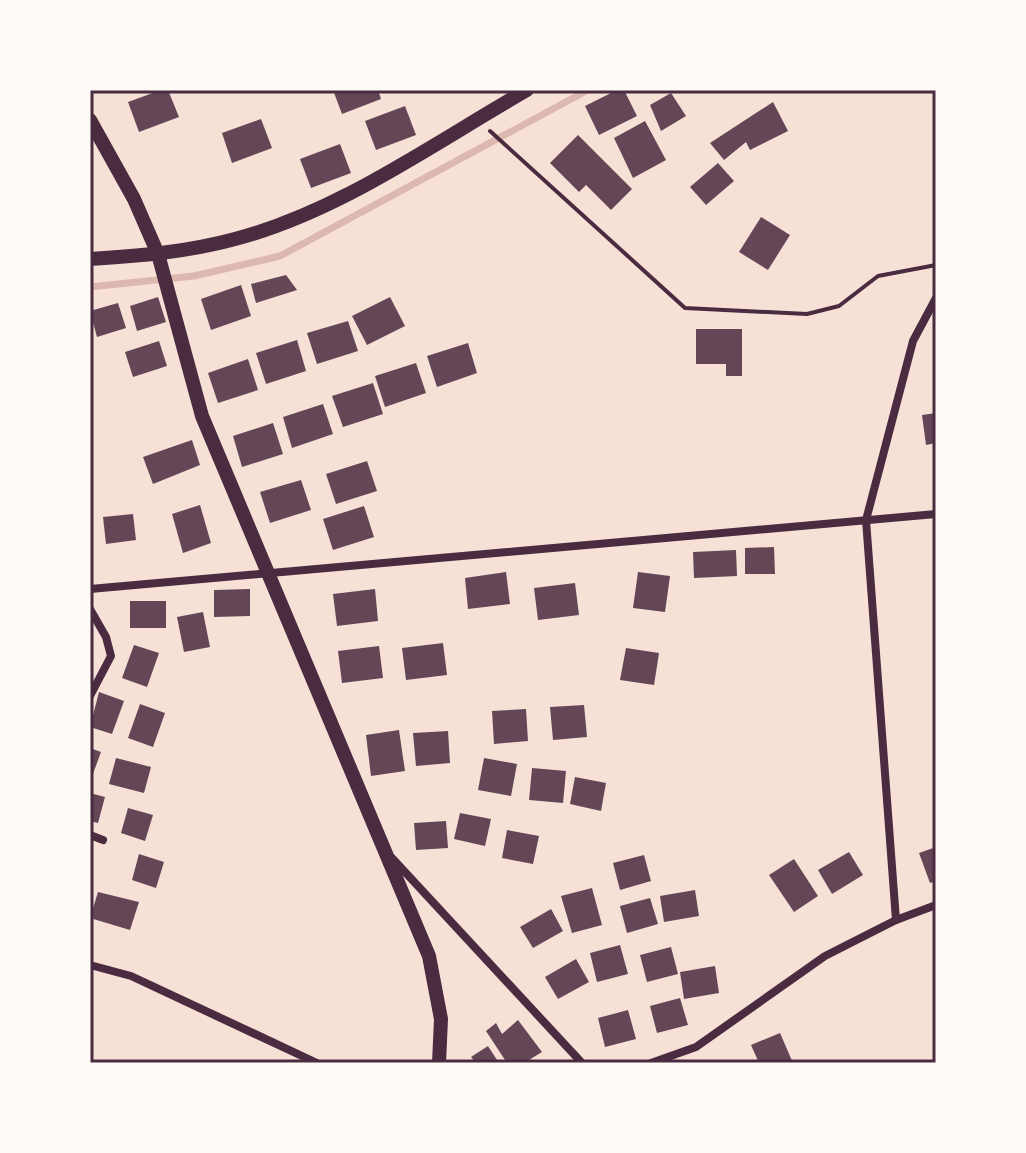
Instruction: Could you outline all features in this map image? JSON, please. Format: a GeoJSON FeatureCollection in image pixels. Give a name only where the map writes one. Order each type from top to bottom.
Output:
{"type":"FeatureCollection","features":[{"type":"Feature","properties":{"kind":"street"},"geometry":{"type":"LineString","coordinates":[[90,259],[158,254],[235,239],[282,223],[354,189],[527,90]]}},
{"type":"Feature","properties":{"kind":"street"},"geometry":{"type":"LineString","coordinates":[[90,120],[134,199],[158,254],[202,416],[429,956],[441,1019],[439,1063]]}},
{"type":"Feature","properties":{"kind":"street"},"geometry":{"type":"LineString","coordinates":[[896,920],[866,520],[913,341],[936,298]]}},
{"type":"Feature","properties":{"kind":"street"},"geometry":{"type":"LineString","coordinates":[[90,589],[936,514]]}},
{"type":"Feature","properties":{"kind":"street"},"geometry":{"type":"LineString","coordinates":[[90,609],[106,637],[111,656],[90,696]]}},
{"type":"Feature","properties":{"kind":"street"},"geometry":{"type":"LineString","coordinates":[[90,835],[103,840]]}},
{"type":"Feature","properties":{"kind":"street"},"geometry":{"type":"LineString","coordinates":[[386,851],[582,1063]]}},
{"type":"Feature","properties":{"kind":"street"},"geometry":{"type":"LineString","coordinates":[[651,1063],[696,1047],[825,956],[896,920],[936,905]]}},
{"type":"Feature","properties":{"kind":"street"},"geometry":{"type":"LineString","coordinates":[[90,965],[131,976],[317,1063]]}},
{"type":"Feature","properties":{"kind":"path"},"geometry":{"type":"LineString","coordinates":[[476,119],[685,308],[807,314],[839,306],[878,276],[936,265]]}},
{"type":"Feature","properties":{"kind":"building"},"geometry":{"type":"Polygon","coordinates":[[[168,90],[179,117],[139,132],[128,102],[168,90]]]}},
{"type":"Feature","properties":{"kind":"building"},"geometry":{"type":"Polygon","coordinates":[[[333,90],[378,90],[381,99],[342,114],[333,90]]]}},
{"type":"Feature","properties":{"kind":"building"},"geometry":{"type":"Polygon","coordinates":[[[617,90],[624,90],[637,116],[599,135],[585,106],[617,90]]]}},
{"type":"Feature","properties":{"kind":"building"},"geometry":{"type":"Polygon","coordinates":[[[671,93],[686,116],[661,131],[650,105],[671,93]]]}},
{"type":"Feature","properties":{"kind":"building"},"geometry":{"type":"Polygon","coordinates":[[[773,102],[788,131],[750,150],[746,142],[724,160],[710,143],[773,102]]]}},
{"type":"Feature","properties":{"kind":"building"},"geometry":{"type":"Polygon","coordinates":[[[405,106],[416,135],[376,150],[365,121],[405,106]]]}},
{"type":"Feature","properties":{"kind":"building"},"geometry":{"type":"Polygon","coordinates":[[[261,119],[272,148],[232,163],[222,133],[261,119]]]}},
{"type":"Feature","properties":{"kind":"building"},"geometry":{"type":"Polygon","coordinates":[[[645,121],[666,160],[633,178],[614,138],[645,121]]]}},
{"type":"Feature","properties":{"kind":"building"},"geometry":{"type":"Polygon","coordinates":[[[578,135],[632,189],[611,210],[586,185],[579,192],[550,163],[578,135]]]}},
{"type":"Feature","properties":{"kind":"building"},"geometry":{"type":"Polygon","coordinates":[[[340,144],[351,173],[311,188],[300,159],[340,144]]]}},
{"type":"Feature","properties":{"kind":"building"},"geometry":{"type":"Polygon","coordinates":[[[718,163],[734,181],[706,205],[690,187],[718,163]]]}},
{"type":"Feature","properties":{"kind":"building"},"geometry":{"type":"Polygon","coordinates":[[[761,217],[790,235],[768,270],[739,252],[761,217]]]}},
{"type":"Feature","properties":{"kind":"building"},"geometry":{"type":"Polygon","coordinates":[[[286,275],[297,290],[256,303],[251,284],[286,275]]]}},
{"type":"Feature","properties":{"kind":"building"},"geometry":{"type":"Polygon","coordinates":[[[241,285],[251,316],[211,330],[201,299],[241,285]]]}},
{"type":"Feature","properties":{"kind":"building"},"geometry":{"type":"Polygon","coordinates":[[[158,297],[166,322],[137,331],[130,306],[158,297]]]}},
{"type":"Feature","properties":{"kind":"building"},"geometry":{"type":"Polygon","coordinates":[[[390,297],[405,326],[367,345],[352,316],[390,297]]]}},
{"type":"Feature","properties":{"kind":"building"},"geometry":{"type":"Polygon","coordinates":[[[118,303],[126,328],[97,337],[90,311],[118,303]]]}},
{"type":"Feature","properties":{"kind":"building"},"geometry":{"type":"Polygon","coordinates":[[[348,321],[358,351],[317,364],[307,333],[348,321]]]}},
{"type":"Feature","properties":{"kind":"building"},"geometry":{"type":"Polygon","coordinates":[[[696,329],[742,329],[742,376],[726,376],[726,364],[696,364],[696,329]]]}},
{"type":"Feature","properties":{"kind":"building"},"geometry":{"type":"Polygon","coordinates":[[[297,340],[306,371],[266,384],[256,353],[297,340]]]}},
{"type":"Feature","properties":{"kind":"building"},"geometry":{"type":"Polygon","coordinates":[[[159,341],[167,366],[133,377],[125,352],[159,341]]]}},
{"type":"Feature","properties":{"kind":"building"},"geometry":{"type":"Polygon","coordinates":[[[468,343],[477,373],[437,387],[427,356],[468,343]]]}},
{"type":"Feature","properties":{"kind":"building"},"geometry":{"type":"Polygon","coordinates":[[[248,359],[258,390],[218,403],[208,373],[248,359]]]}},
{"type":"Feature","properties":{"kind":"building"},"geometry":{"type":"Polygon","coordinates":[[[416,363],[426,393],[385,407],[375,376],[416,363]]]}},
{"type":"Feature","properties":{"kind":"building"},"geometry":{"type":"Polygon","coordinates":[[[373,383],[383,414],[343,427],[332,396],[373,383]]]}},
{"type":"Feature","properties":{"kind":"building"},"geometry":{"type":"Polygon","coordinates":[[[323,404],[333,434],[292,448],[283,417],[323,404]]]}},
{"type":"Feature","properties":{"kind":"building"},"geometry":{"type":"Polygon","coordinates":[[[936,413],[936,443],[926,445],[922,415],[936,413]]]}},
{"type":"Feature","properties":{"kind":"building"},"geometry":{"type":"Polygon","coordinates":[[[273,423],[283,454],[242,467],[233,436],[273,423]]]}},
{"type":"Feature","properties":{"kind":"building"},"geometry":{"type":"Polygon","coordinates":[[[192,440],[200,465],[153,484],[143,457],[192,440]]]}},
{"type":"Feature","properties":{"kind":"building"},"geometry":{"type":"Polygon","coordinates":[[[367,461],[377,491],[336,504],[326,474],[367,461]]]}},
{"type":"Feature","properties":{"kind":"building"},"geometry":{"type":"Polygon","coordinates":[[[301,480],[311,510],[270,523],[260,492],[301,480]]]}},
{"type":"Feature","properties":{"kind":"building"},"geometry":{"type":"Polygon","coordinates":[[[200,505],[211,543],[183,553],[172,514],[200,505]]]}},
{"type":"Feature","properties":{"kind":"building"},"geometry":{"type":"Polygon","coordinates":[[[364,506],[374,537],[333,550],[323,519],[364,506]]]}},
{"type":"Feature","properties":{"kind":"building"},"geometry":{"type":"Polygon","coordinates":[[[133,514],[136,540],[106,544],[103,517],[133,514]]]}},
{"type":"Feature","properties":{"kind":"building"},"geometry":{"type":"Polygon","coordinates":[[[774,547],[775,574],[745,574],[745,548],[774,547]]]}},
{"type":"Feature","properties":{"kind":"building"},"geometry":{"type":"Polygon","coordinates":[[[736,550],[737,576],[694,578],[693,552],[736,550]]]}},
{"type":"Feature","properties":{"kind":"building"},"geometry":{"type":"Polygon","coordinates":[[[506,572],[510,604],[468,609],[465,578],[506,572]]]}},
{"type":"Feature","properties":{"kind":"building"},"geometry":{"type":"Polygon","coordinates":[[[638,572],[670,576],[665,612],[633,608],[638,572]]]}},
{"type":"Feature","properties":{"kind":"building"},"geometry":{"type":"Polygon","coordinates":[[[575,583],[579,615],[538,620],[534,588],[575,583]]]}},
{"type":"Feature","properties":{"kind":"building"},"geometry":{"type":"Polygon","coordinates":[[[250,589],[250,616],[214,617],[214,590],[250,589]]]}},
{"type":"Feature","properties":{"kind":"building"},"geometry":{"type":"Polygon","coordinates":[[[375,589],[378,621],[337,626],[333,594],[375,589]]]}},
{"type":"Feature","properties":{"kind":"building"},"geometry":{"type":"Polygon","coordinates":[[[130,601],[166,601],[166,628],[130,628],[130,601]]]}},
{"type":"Feature","properties":{"kind":"building"},"geometry":{"type":"Polygon","coordinates":[[[203,612],[210,647],[184,652],[177,617],[203,612]]]}},
{"type":"Feature","properties":{"kind":"building"},"geometry":{"type":"Polygon","coordinates":[[[443,643],[447,675],[406,680],[402,648],[443,643]]]}},
{"type":"Feature","properties":{"kind":"building"},"geometry":{"type":"Polygon","coordinates":[[[134,645],[159,653],[147,687],[122,678],[134,645]]]}},
{"type":"Feature","properties":{"kind":"building"},"geometry":{"type":"Polygon","coordinates":[[[379,646],[383,678],[342,683],[338,651],[379,646]]]}},
{"type":"Feature","properties":{"kind":"building"},"geometry":{"type":"Polygon","coordinates":[[[626,648],[659,653],[654,685],[620,680],[626,648]]]}},
{"type":"Feature","properties":{"kind":"building"},"geometry":{"type":"Polygon","coordinates":[[[99,692],[124,701],[112,734],[90,727],[99,692]]]}},
{"type":"Feature","properties":{"kind":"building"},"geometry":{"type":"Polygon","coordinates":[[[140,704],[165,713],[153,747],[128,738],[140,704]]]}},
{"type":"Feature","properties":{"kind":"building"},"geometry":{"type":"Polygon","coordinates":[[[584,705],[587,737],[553,740],[550,707],[584,705]]]}},
{"type":"Feature","properties":{"kind":"building"},"geometry":{"type":"Polygon","coordinates":[[[526,709],[528,741],[494,744],[492,711],[526,709]]]}},
{"type":"Feature","properties":{"kind":"building"},"geometry":{"type":"Polygon","coordinates":[[[399,730],[405,771],[371,776],[366,735],[399,730]]]}},
{"type":"Feature","properties":{"kind":"building"},"geometry":{"type":"Polygon","coordinates":[[[448,731],[450,763],[416,766],[413,733],[448,731]]]}},
{"type":"Feature","properties":{"kind":"building"},"geometry":{"type":"Polygon","coordinates":[[[90,748],[101,752],[90,782],[90,748]]]}},
{"type":"Feature","properties":{"kind":"building"},"geometry":{"type":"Polygon","coordinates":[[[116,758],[151,767],[144,793],[109,784],[116,758]]]}},
{"type":"Feature","properties":{"kind":"building"},"geometry":{"type":"Polygon","coordinates":[[[484,758],[517,764],[511,796],[478,790],[484,758]]]}},
{"type":"Feature","properties":{"kind":"building"},"geometry":{"type":"Polygon","coordinates":[[[532,768],[566,771],[563,803],[529,800],[532,768]]]}},
{"type":"Feature","properties":{"kind":"building"},"geometry":{"type":"Polygon","coordinates":[[[575,777],[606,783],[601,811],[570,804],[575,777]]]}},
{"type":"Feature","properties":{"kind":"building"},"geometry":{"type":"Polygon","coordinates":[[[90,793],[105,797],[98,823],[90,821],[90,793]]]}},
{"type":"Feature","properties":{"kind":"building"},"geometry":{"type":"Polygon","coordinates":[[[128,808],[153,815],[145,841],[121,833],[128,808]]]}},
{"type":"Feature","properties":{"kind":"building"},"geometry":{"type":"Polygon","coordinates":[[[460,813],[491,819],[485,846],[454,839],[460,813]]]}},
{"type":"Feature","properties":{"kind":"building"},"geometry":{"type":"Polygon","coordinates":[[[446,821],[448,848],[416,850],[414,823],[446,821]]]}},
{"type":"Feature","properties":{"kind":"building"},"geometry":{"type":"Polygon","coordinates":[[[507,830],[539,836],[533,864],[502,858],[507,830]]]}},
{"type":"Feature","properties":{"kind":"building"},"geometry":{"type":"Polygon","coordinates":[[[936,847],[936,881],[930,883],[919,853],[936,847]]]}},
{"type":"Feature","properties":{"kind":"building"},"geometry":{"type":"Polygon","coordinates":[[[849,852],[863,875],[832,894],[818,870],[849,852]]]}},
{"type":"Feature","properties":{"kind":"building"},"geometry":{"type":"Polygon","coordinates":[[[139,854],[164,862],[156,888],[132,880],[139,854]]]}},
{"type":"Feature","properties":{"kind":"building"},"geometry":{"type":"Polygon","coordinates":[[[644,855],[651,881],[620,890],[613,863],[644,855]]]}},
{"type":"Feature","properties":{"kind":"building"},"geometry":{"type":"Polygon","coordinates":[[[794,859],[818,896],[794,912],[769,875],[794,859]]]}},
{"type":"Feature","properties":{"kind":"building"},"geometry":{"type":"Polygon","coordinates":[[[592,888],[602,925],[572,933],[561,896],[592,888]]]}},
{"type":"Feature","properties":{"kind":"building"},"geometry":{"type":"Polygon","coordinates":[[[695,890],[699,916],[664,922],[660,896],[695,890]]]}},
{"type":"Feature","properties":{"kind":"building"},"geometry":{"type":"Polygon","coordinates":[[[98,892],[139,902],[130,930],[90,918],[98,892]]]}},
{"type":"Feature","properties":{"kind":"building"},"geometry":{"type":"Polygon","coordinates":[[[650,898],[658,924],[627,933],[620,906],[650,898]]]}},
{"type":"Feature","properties":{"kind":"building"},"geometry":{"type":"Polygon","coordinates":[[[551,909],[563,931],[533,948],[520,927],[551,909]]]}},
{"type":"Feature","properties":{"kind":"building"},"geometry":{"type":"Polygon","coordinates":[[[620,945],[628,974],[597,982],[590,953],[620,945]]]}},
{"type":"Feature","properties":{"kind":"building"},"geometry":{"type":"Polygon","coordinates":[[[671,947],[678,974],[647,982],[640,955],[671,947]]]}},
{"type":"Feature","properties":{"kind":"building"},"geometry":{"type":"Polygon","coordinates":[[[576,959],[589,982],[558,999],[545,977],[576,959]]]}},
{"type":"Feature","properties":{"kind":"building"},"geometry":{"type":"Polygon","coordinates":[[[715,966],[719,993],[684,999],[680,972],[715,966]]]}},
{"type":"Feature","properties":{"kind":"building"},"geometry":{"type":"Polygon","coordinates":[[[680,998],[688,1025],[657,1033],[650,1006],[680,998]]]}},
{"type":"Feature","properties":{"kind":"building"},"geometry":{"type":"Polygon","coordinates":[[[628,1010],[636,1039],[605,1047],[598,1018],[628,1010]]]}},
{"type":"Feature","properties":{"kind":"building"},"geometry":{"type":"Polygon","coordinates":[[[518,1020],[542,1052],[524,1063],[507,1063],[486,1031],[496,1023],[502,1034],[518,1020]]]}},
{"type":"Feature","properties":{"kind":"building"},"geometry":{"type":"Polygon","coordinates":[[[780,1033],[793,1063],[759,1063],[751,1045],[780,1033]]]}},
{"type":"Feature","properties":{"kind":"building"},"geometry":{"type":"Polygon","coordinates":[[[488,1046],[499,1063],[476,1063],[471,1057],[488,1046]]]}},
{"type":"Feature","properties":{"kind":"waterway"},"geometry":{"type":"LineString","coordinates":[[90,287],[194,276],[280,256],[588,90]]}}]}
